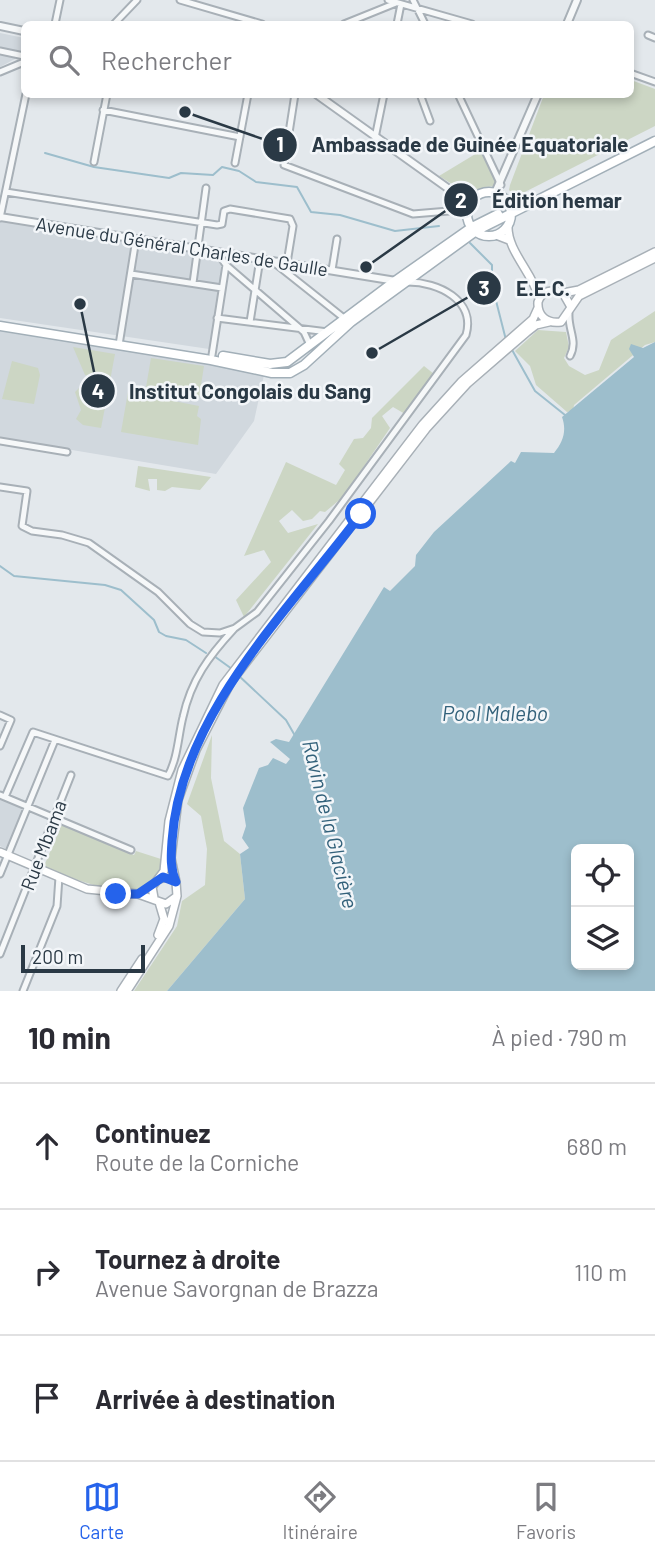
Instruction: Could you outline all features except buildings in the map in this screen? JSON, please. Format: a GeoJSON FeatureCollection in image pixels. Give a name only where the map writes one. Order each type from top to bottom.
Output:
{"type":"FeatureCollection","features":[{"type":"Feature","properties":{"kind":"main road"},"geometry":{"type":"LineString","coordinates":[[0,323],[277,364],[295,357],[395,281],[474,229],[655,139]]}},
{"type":"Feature","properties":{"kind":"main road"},"geometry":{"type":"LineString","coordinates":[[138,894],[156,881],[164,871],[169,821],[184,771],[223,685],[354,510],[442,400],[525,330],[533,319],[540,298],[536,281],[509,240],[511,210],[499,190],[483,193],[470,204],[467,216],[474,229],[509,240]]}},
{"type":"Feature","properties":{"kind":"main road"},"geometry":{"type":"LineString","coordinates":[[496,235],[508,226]]}},
{"type":"Feature","properties":{"kind":"main road"},"geometry":{"type":"LineString","coordinates":[[120,342],[272,373],[290,373],[304,365],[334,335],[474,229]]}},
{"type":"Feature","properties":{"kind":"main road"},"geometry":{"type":"LineString","coordinates":[[536,281],[551,290],[564,293],[579,290],[655,252]]}},
{"type":"Feature","properties":{"kind":"main road"},"geometry":{"type":"LineString","coordinates":[[525,330],[552,322],[570,311],[579,296],[655,258]]}},
{"type":"Feature","properties":{"kind":"main road"},"geometry":{"type":"LineString","coordinates":[[540,298],[551,290]]}},
{"type":"Feature","properties":{"kind":"main road"},"geometry":{"type":"LineString","coordinates":[[564,293],[570,311]]}},
{"type":"Feature","properties":{"kind":"main road"},"geometry":{"type":"LineString","coordinates":[[538,308],[552,322]]}},
{"type":"Feature","properties":{"kind":"main road"},"geometry":{"type":"LineString","coordinates":[[127,991],[169,926],[177,897],[176,882],[170,865],[172,831],[184,771]]}},
{"type":"Feature","properties":{"kind":"main road"},"geometry":{"type":"LineString","coordinates":[[4,854],[101,892],[138,894],[170,903],[177,897]]}},
{"type":"Feature","properties":{"kind":"main road"},"geometry":{"type":"LineString","coordinates":[[156,881],[168,877],[176,882]]}},
{"type":"Feature","properties":{"kind":"main road"},"geometry":{"type":"LineString","coordinates":[[121,991],[163,927],[164,919],[156,900],[156,881]]}},
{"type":"Feature","properties":{"kind":"street"},"geometry":{"type":"LineString","coordinates":[[56,21],[60,0]]}},
{"type":"Feature","properties":{"kind":"street"},"geometry":{"type":"LineString","coordinates":[[117,21],[137,0]]}},
{"type":"Feature","properties":{"kind":"street"},"geometry":{"type":"LineString","coordinates":[[180,0],[252,21]]}},
{"type":"Feature","properties":{"kind":"street"},"geometry":{"type":"LineString","coordinates":[[388,0],[461,21]]}},
{"type":"Feature","properties":{"kind":"street"},"geometry":{"type":"LineString","coordinates":[[413,0],[423,21]]}},
{"type":"Feature","properties":{"kind":"street"},"geometry":{"type":"LineString","coordinates":[[569,21],[577,0]]}},
{"type":"Feature","properties":{"kind":"street"},"geometry":{"type":"LineString","coordinates":[[352,21],[399,4]]}},
{"type":"Feature","properties":{"kind":"street"},"geometry":{"type":"LineString","coordinates":[[397,21],[399,4]]}},
{"type":"Feature","properties":{"kind":"street"},"geometry":{"type":"LineString","coordinates":[[0,26],[21,30]]}},
{"type":"Feature","properties":{"kind":"street"},"geometry":{"type":"LineString","coordinates":[[648,35],[655,37]]}},
{"type":"Feature","properties":{"kind":"street"},"geometry":{"type":"LineString","coordinates":[[0,51],[21,55]]}},
{"type":"Feature","properties":{"kind":"street"},"geometry":{"type":"LineString","coordinates":[[0,72],[21,63]]}},
{"type":"Feature","properties":{"kind":"street"},"geometry":{"type":"LineString","coordinates":[[634,74],[655,82]]}},
{"type":"Feature","properties":{"kind":"street"},"geometry":{"type":"LineString","coordinates":[[0,218],[25,98]]}},
{"type":"Feature","properties":{"kind":"street"},"geometry":{"type":"LineString","coordinates":[[94,162],[106,98]]}},
{"type":"Feature","properties":{"kind":"street"},"geometry":{"type":"LineString","coordinates":[[235,163],[247,98]]}},
{"type":"Feature","properties":{"kind":"street"},"geometry":{"type":"LineString","coordinates":[[294,98],[283,161],[285,166],[413,214],[461,210]]}},
{"type":"Feature","properties":{"kind":"street"},"geometry":{"type":"LineString","coordinates":[[321,98],[470,204]]}},
{"type":"Feature","properties":{"kind":"street"},"geometry":{"type":"LineString","coordinates":[[375,138],[383,98]]}},
{"type":"Feature","properties":{"kind":"street"},"geometry":{"type":"LineString","coordinates":[[421,98],[430,121]]}},
{"type":"Feature","properties":{"kind":"street"},"geometry":{"type":"LineString","coordinates":[[460,98],[499,190]]}},
{"type":"Feature","properties":{"kind":"street"},"geometry":{"type":"LineString","coordinates":[[499,190],[536,98]]}},
{"type":"Feature","properties":{"kind":"street"},"geometry":{"type":"LineString","coordinates":[[103,110],[240,137]]}},
{"type":"Feature","properties":{"kind":"street"},"geometry":{"type":"LineString","coordinates":[[193,283],[206,188]]}},
{"type":"Feature","properties":{"kind":"street"},"geometry":{"type":"LineString","coordinates":[[6,192],[221,225],[224,211],[230,209],[290,219],[293,222],[287,263]]}},
{"type":"Feature","properties":{"kind":"street","name":"Avenue du Général Charles de Gaulle"},"geometry":{"type":"LineString","coordinates":[[0,218],[405,282]]}},
{"type":"Feature","properties":{"kind":"street"},"geometry":{"type":"LineString","coordinates":[[120,342],[136,239]]}},
{"type":"Feature","properties":{"kind":"street"},"geometry":{"type":"LineString","coordinates":[[331,270],[337,239]]}},
{"type":"Feature","properties":{"kind":"street"},"geometry":{"type":"LineString","coordinates":[[217,252],[226,265],[298,327],[307,336],[311,346]]}},
{"type":"Feature","properties":{"kind":"street"},"geometry":{"type":"LineString","coordinates":[[250,323],[260,259]]}},
{"type":"Feature","properties":{"kind":"street"},"geometry":{"type":"LineString","coordinates":[[272,261],[345,319]]}},
{"type":"Feature","properties":{"kind":"street"},"geometry":{"type":"LineString","coordinates":[[212,355],[226,265]]}},
{"type":"Feature","properties":{"kind":"street"},"geometry":{"type":"LineString","coordinates":[[131,274],[222,288]]}},
{"type":"Feature","properties":{"kind":"street"},"geometry":{"type":"LineString","coordinates":[[131,850],[2,796],[31,733],[168,776],[175,760],[185,707],[197,675],[211,653],[235,628],[257,612],[329,521],[466,335],[468,317],[458,299],[430,286],[405,282]]}},
{"type":"Feature","properties":{"kind":"street"},"geometry":{"type":"LineString","coordinates":[[569,356],[574,341],[569,329],[570,311]]}},
{"type":"Feature","properties":{"kind":"street"},"geometry":{"type":"LineString","coordinates":[[217,318],[328,332]]}},
{"type":"Feature","properties":{"kind":"street"},"geometry":{"type":"LineString","coordinates":[[552,322],[569,329]]}},
{"type":"Feature","properties":{"kind":"street"},"geometry":{"type":"LineString","coordinates":[[0,442],[68,452]]}},
{"type":"Feature","properties":{"kind":"street"},"geometry":{"type":"LineString","coordinates":[[0,487],[27,491],[22,526],[32,531],[62,535],[89,544],[158,592],[190,624],[203,632],[219,633],[235,628]]}},
{"type":"Feature","properties":{"kind":"street"},"geometry":{"type":"LineString","coordinates":[[0,715],[11,720],[0,746]]}},
{"type":"Feature","properties":{"kind":"street"},"geometry":{"type":"LineString","coordinates":[[0,874],[4,854],[55,740]]}},
{"type":"Feature","properties":{"kind":"street","name":"Rue Mbama"},"geometry":{"type":"LineString","coordinates":[[0,954],[71,775]]}},
{"type":"Feature","properties":{"kind":"street"},"geometry":{"type":"LineString","coordinates":[[23,991],[57,906],[59,877]]}},
{"type":"Feature","properties":{"kind":"shaded area"},"geometry":{"type":"Polygon","coordinates":[[[0,33],[21,37],[21,56],[0,67],[0,33]]]}},
{"type":"Feature","properties":{"kind":"shaded area"},"geometry":{"type":"Polygon","coordinates":[[[0,213],[203,246],[222,266],[209,349],[0,318],[0,213]]]}},
{"type":"Feature","properties":{"kind":"shaded area"},"geometry":{"type":"Polygon","coordinates":[[[0,329],[254,371],[264,375],[254,421],[216,474],[0,438],[0,329]]]}},
{"type":"Feature","properties":{"kind":"shaded area"},"geometry":{"type":"Polygon","coordinates":[[[0,796],[24,806],[6,849],[0,846],[0,796]]]}},
{"type":"Feature","properties":{"kind":"green space"},"geometry":{"type":"Polygon","coordinates":[[[634,81],[655,89],[655,126],[515,197],[509,190],[543,98],[634,98],[634,81]]]}},
{"type":"Feature","properties":{"kind":"green space"},"geometry":{"type":"Polygon","coordinates":[[[482,150],[498,182],[496,186],[485,187],[470,195],[439,176],[482,150]]]}},
{"type":"Feature","properties":{"kind":"green space"},"geometry":{"type":"Polygon","coordinates":[[[655,311],[655,342],[645,345],[574,405],[573,411],[567,412],[536,385],[530,366],[515,351],[538,330],[566,332],[569,347],[564,358],[569,366],[585,375],[599,370],[611,340],[655,311]]]}},
{"type":"Feature","properties":{"kind":"green space"},"geometry":{"type":"Polygon","coordinates":[[[73,347],[115,354],[110,381],[85,375],[73,347]]]}},
{"type":"Feature","properties":{"kind":"green space"},"geometry":{"type":"Polygon","coordinates":[[[151,358],[204,366],[199,398],[146,387],[151,358]]]}},
{"type":"Feature","properties":{"kind":"green space"},"geometry":{"type":"Polygon","coordinates":[[[12,361],[38,368],[40,375],[34,404],[2,399],[12,361]]]}},
{"type":"Feature","properties":{"kind":"green space"},"geometry":{"type":"Polygon","coordinates":[[[424,366],[434,374],[405,414],[393,407],[382,416],[390,428],[343,497],[312,519],[303,521],[292,510],[279,521],[288,533],[318,524],[244,617],[236,600],[271,562],[264,550],[244,556],[286,462],[336,485],[345,470],[339,464],[354,439],[363,438],[371,428],[372,418],[424,366]]]}},
{"type":"Feature","properties":{"kind":"green space"},"geometry":{"type":"Polygon","coordinates":[[[85,382],[109,387],[101,428],[83,425],[76,419],[81,410],[75,392],[85,382]]]}},
{"type":"Feature","properties":{"kind":"green space"},"geometry":{"type":"Polygon","coordinates":[[[128,392],[199,406],[197,416],[201,419],[198,445],[121,432],[128,392]]]}},
{"type":"Feature","properties":{"kind":"green space"},"geometry":{"type":"Polygon","coordinates":[[[138,466],[211,477],[200,490],[172,487],[165,491],[157,490],[157,479],[148,479],[150,491],[135,487],[138,466]]]}},
{"type":"Feature","properties":{"kind":"green space"},"geometry":{"type":"Polygon","coordinates":[[[212,735],[211,778],[224,841],[240,854],[245,899],[167,991],[134,991],[177,926],[182,901],[205,885],[207,849],[201,816],[187,804],[212,735]]]}},
{"type":"Feature","properties":{"kind":"green space"},"geometry":{"type":"Polygon","coordinates":[[[62,824],[134,855],[136,851],[161,859],[157,877],[146,887],[131,890],[112,889],[92,885],[44,866],[62,824]]]}},
{"type":"Feature","properties":{"kind":"water","name":"Pool Malebo"},"geometry":{"type":"Polygon","coordinates":[[[655,342],[655,991],[167,991],[245,899],[240,854],[249,848],[242,838],[246,826],[243,808],[259,768],[268,765],[273,758],[286,764],[290,759],[270,742],[276,739],[289,742],[384,587],[390,591],[415,566],[416,555],[434,532],[511,461],[515,463],[521,452],[554,453],[563,436],[562,417],[634,357],[629,349],[631,344],[643,348],[655,342]]]}},
{"type":"Feature","properties":{"kind":"waterway"},"geometry":{"type":"LineString","coordinates":[[45,153],[94,167],[169,178],[181,173],[213,175],[222,167],[239,171],[256,182],[297,187],[311,212],[340,215],[395,231],[439,226]]}},
{"type":"Feature","properties":{"kind":"waterway"},"geometry":{"type":"LineString","coordinates":[[470,243],[492,265],[492,285],[506,340]]}},
{"type":"Feature","properties":{"kind":"waterway"},"geometry":{"type":"LineString","coordinates":[[511,348],[535,391],[565,415]]}},
{"type":"Feature","properties":{"kind":"waterway","name":"Ravin de la Glacière"},"geometry":{"type":"LineString","coordinates":[[0,566],[14,576],[105,585],[121,590],[154,620],[159,632],[186,640],[206,653]]}},
{"type":"Feature","properties":{"kind":"waterway","name":"Ravin de la Glacière"},"geometry":{"type":"LineString","coordinates":[[214,656],[232,669]]}},
{"type":"Feature","properties":{"kind":"waterway","name":"Ravin de la Glacière"},"geometry":{"type":"LineString","coordinates":[[238,675],[286,720],[294,734]]}},
{"type":"Feature","properties":{"kind":"place","name":"Ambassade de Guinée Equatoriale"},"geometry":{"type":"Point","coordinates":[185,112]}},
{"type":"Feature","properties":{"kind":"place","name":"Édition hemar"},"geometry":{"type":"Point","coordinates":[366,267]}},
{"type":"Feature","properties":{"kind":"place","name":"Institut Congolais du Sang"},"geometry":{"type":"Point","coordinates":[80,304]}},
{"type":"Feature","properties":{"kind":"place","name":"E.E.C."},"geometry":{"type":"Point","coordinates":[372,353]}},
{"type":"Feature","properties":{"kind":"route"},"geometry":{"type":"LineString","coordinates":[[116,894],[138,894],[147,891],[163,877],[176,882],[170,865],[172,831],[178,800],[187,772],[221,700],[242,667],[361,514]]}}]}
